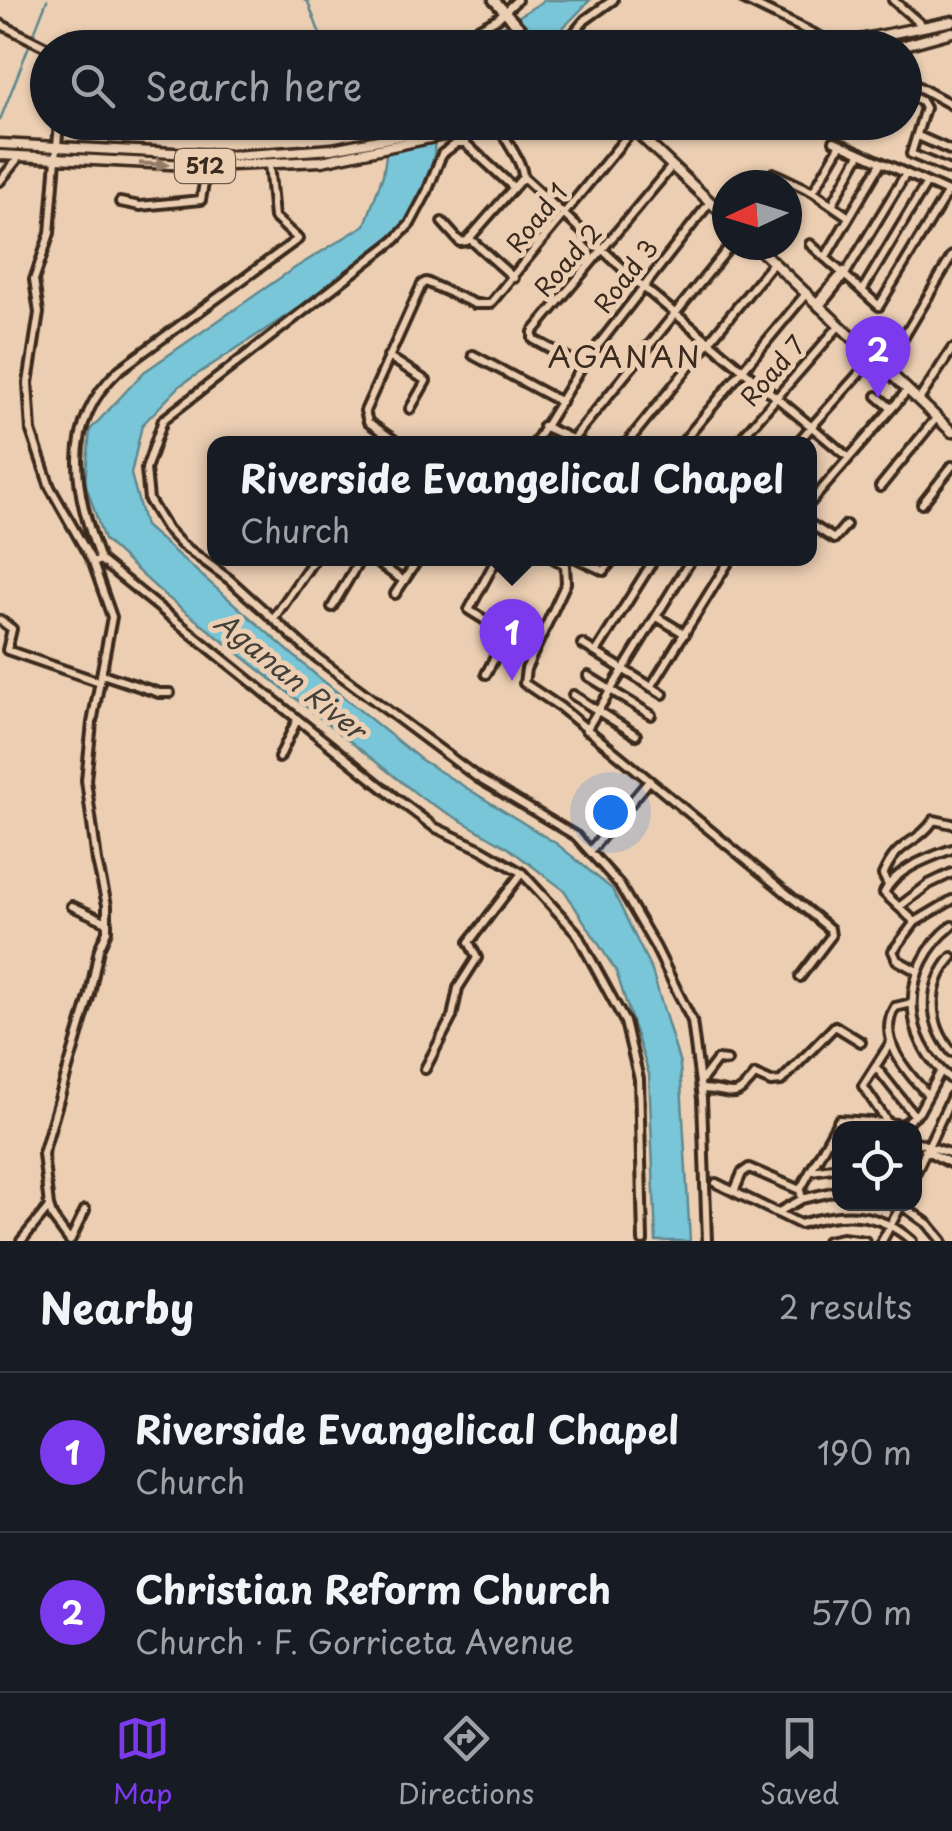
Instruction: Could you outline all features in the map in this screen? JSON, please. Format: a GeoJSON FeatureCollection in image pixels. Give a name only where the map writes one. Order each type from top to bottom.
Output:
{"type":"FeatureCollection","features":[{"type":"Feature","properties":{"kind":"main road"},"geometry":{"type":"LineString","coordinates":[[494,0],[522,30]]}},
{"type":"Feature","properties":{"kind":"main road"},"geometry":{"type":"LineString","coordinates":[[909,30],[952,21]]}},
{"type":"Feature","properties":{"kind":"main road"},"geometry":{"type":"LineString","coordinates":[[924,27],[927,38]]}},
{"type":"Feature","properties":{"kind":"main road"},"geometry":{"type":"LineString","coordinates":[[922,40],[952,32]]}},
{"type":"Feature","properties":{"kind":"main road","name":"512"},"geometry":{"type":"LineString","coordinates":[[4,144],[232,156],[391,140]]}},
{"type":"Feature","properties":{"kind":"main road","name":"512"},"geometry":{"type":"LineString","coordinates":[[2,155],[207,166],[270,164],[353,156],[416,140]]}},
{"type":"Feature","properties":{"kind":"main road"},"geometry":{"type":"LineString","coordinates":[[645,140],[710,202]]}},
{"type":"Feature","properties":{"kind":"main road"},"geometry":{"type":"LineString","coordinates":[[770,260],[952,432]]}},
{"type":"Feature","properties":{"kind":"street"},"geometry":{"type":"LineString","coordinates":[[476,30],[498,18],[517,0]]}},
{"type":"Feature","properties":{"kind":"street"},"geometry":{"type":"LineString","coordinates":[[576,30],[612,0]]}},
{"type":"Feature","properties":{"kind":"street"},"geometry":{"type":"LineString","coordinates":[[744,0],[806,30]]}},
{"type":"Feature","properties":{"kind":"street"},"geometry":{"type":"LineString","coordinates":[[892,0],[924,27]]}},
{"type":"Feature","properties":{"kind":"street"},"geometry":{"type":"LineString","coordinates":[[0,24],[30,40]]}},
{"type":"Feature","properties":{"kind":"street"},"geometry":{"type":"LineString","coordinates":[[922,89],[952,105]]}},
{"type":"Feature","properties":{"kind":"street"},"geometry":{"type":"LineString","coordinates":[[922,138],[952,151]]}},
{"type":"Feature","properties":{"kind":"street"},"geometry":{"type":"LineString","coordinates":[[58,140],[50,234],[34,280],[40,313],[28,383],[30,420],[50,487],[97,561],[189,629],[434,827],[522,874],[576,932],[624,1022],[639,1079],[643,1241]]}},
{"type":"Feature","properties":{"kind":"street"},"geometry":{"type":"LineString","coordinates":[[442,222],[460,242],[469,238],[523,177],[523,168],[504,140]]}},
{"type":"Feature","properties":{"kind":"street","name":"Road 1"},"geometry":{"type":"LineString","coordinates":[[388,356],[422,284],[426,282],[486,306],[514,278],[620,140]]}},
{"type":"Feature","properties":{"kind":"street"},"geometry":{"type":"LineString","coordinates":[[917,140],[912,154],[952,171]]}},
{"type":"Feature","properties":{"kind":"street"},"geometry":{"type":"LineString","coordinates":[[810,244],[879,306],[950,194],[838,142],[813,192]]}},
{"type":"Feature","properties":{"kind":"street"},"geometry":{"type":"LineString","coordinates":[[207,565],[181,544],[149,500],[146,468],[163,420],[395,240],[410,224],[442,154],[456,143],[465,143],[513,187]]}},
{"type":"Feature","properties":{"kind":"street"},"geometry":{"type":"LineString","coordinates":[[832,205],[860,154]]}},
{"type":"Feature","properties":{"kind":"street"},"geometry":{"type":"LineString","coordinates":[[0,181],[20,156]]}},
{"type":"Feature","properties":{"kind":"street"},"geometry":{"type":"LineString","coordinates":[[85,1210],[69,1241],[49,1206],[43,1154],[90,994],[108,906],[97,861],[86,780],[112,616],[78,484],[83,420],[103,386],[118,370],[298,239],[274,217],[270,164]]}},
{"type":"Feature","properties":{"kind":"street"},"geometry":{"type":"LineString","coordinates":[[825,258],[880,164]]}},
{"type":"Feature","properties":{"kind":"street"},"geometry":{"type":"LineString","coordinates":[[120,202],[140,206],[201,200],[207,166]]}},
{"type":"Feature","properties":{"kind":"street","name":"Road 2"},"geometry":{"type":"LineString","coordinates":[[582,366],[532,336],[672,166]]}},
{"type":"Feature","properties":{"kind":"street"},"geometry":{"type":"LineString","coordinates":[[818,305],[844,273],[904,175]]}},
{"type":"Feature","properties":{"kind":"street"},"geometry":{"type":"LineString","coordinates":[[523,177],[642,286],[848,457]]}},
{"type":"Feature","properties":{"kind":"street"},"geometry":{"type":"LineString","coordinates":[[862,290],[926,184]]}},
{"type":"Feature","properties":{"kind":"street"},"geometry":{"type":"LineString","coordinates":[[802,187],[849,217]]}},
{"type":"Feature","properties":{"kind":"street","name":"Road 3"},"geometry":{"type":"LineString","coordinates":[[538,436],[582,366],[710,202]]}},
{"type":"Feature","properties":{"kind":"street"},"geometry":{"type":"LineString","coordinates":[[469,238],[514,278]]}},
{"type":"Feature","properties":{"kind":"street"},"geometry":{"type":"LineString","coordinates":[[884,369],[952,256]]}},
{"type":"Feature","properties":{"kind":"street"},"geometry":{"type":"LineString","coordinates":[[574,436],[719,260]]}},
{"type":"Feature","properties":{"kind":"street"},"geometry":{"type":"LineString","coordinates":[[633,436],[773,263]]}},
{"type":"Feature","properties":{"kind":"street"},"geometry":{"type":"LineString","coordinates":[[689,436],[805,294]]}},
{"type":"Feature","properties":{"kind":"street","name":"Road 7"},"geometry":{"type":"LineString","coordinates":[[744,436],[839,326]]}},
{"type":"Feature","properties":{"kind":"street"},"geometry":{"type":"LineString","coordinates":[[919,400],[952,349]]}},
{"type":"Feature","properties":{"kind":"street"},"geometry":{"type":"LineString","coordinates":[[473,355],[561,402]]}},
{"type":"Feature","properties":{"kind":"street"},"geometry":{"type":"LineString","coordinates":[[388,436],[365,417],[388,356],[426,381],[410,410]]}},
{"type":"Feature","properties":{"kind":"street"},"geometry":{"type":"LineString","coordinates":[[804,436],[873,358]]}},
{"type":"Feature","properties":{"kind":"street"},"geometry":{"type":"LineString","coordinates":[[817,495],[907,390]]}},
{"type":"Feature","properties":{"kind":"street"},"geometry":{"type":"LineString","coordinates":[[877,396],[892,408]]}},
{"type":"Feature","properties":{"kind":"street"},"geometry":{"type":"LineString","coordinates":[[880,486],[936,417]]}},
{"type":"Feature","properties":{"kind":"street"},"geometry":{"type":"LineString","coordinates":[[542,426],[567,436]]}},
{"type":"Feature","properties":{"kind":"street"},"geometry":{"type":"LineString","coordinates":[[922,504],[952,466]]}},
{"type":"Feature","properties":{"kind":"street"},"geometry":{"type":"LineString","coordinates":[[817,528],[834,539],[846,525]]}},
{"type":"Feature","properties":{"kind":"street"},"geometry":{"type":"LineString","coordinates":[[209,566],[312,654],[478,778],[554,821],[591,850],[620,884],[688,1011],[700,1085],[706,1241]]}},
{"type":"Feature","properties":{"kind":"street"},"geometry":{"type":"LineString","coordinates":[[274,618],[309,566]]}},
{"type":"Feature","properties":{"kind":"street"},"geometry":{"type":"LineString","coordinates":[[332,607],[356,566]]}},
{"type":"Feature","properties":{"kind":"street"},"geometry":{"type":"LineString","coordinates":[[382,566],[404,581]]}},
{"type":"Feature","properties":{"kind":"street"},"geometry":{"type":"LineString","coordinates":[[395,594],[414,566]]}},
{"type":"Feature","properties":{"kind":"street"},"geometry":{"type":"LineString","coordinates":[[493,566],[469,610],[534,651]]}},
{"type":"Feature","properties":{"kind":"street"},"geometry":{"type":"LineString","coordinates":[[567,566],[566,584],[534,651],[524,683],[830,929],[830,936],[800,977]]}},
{"type":"Feature","properties":{"kind":"street"},"geometry":{"type":"LineString","coordinates":[[596,652],[651,566]]}},
{"type":"Feature","properties":{"kind":"street"},"geometry":{"type":"LineString","coordinates":[[586,730],[687,566]]}},
{"type":"Feature","properties":{"kind":"street"},"geometry":{"type":"LineString","coordinates":[[651,687],[726,566]]}},
{"type":"Feature","properties":{"kind":"street"},"geometry":{"type":"LineString","coordinates":[[656,616],[686,634]]}},
{"type":"Feature","properties":{"kind":"street"},"geometry":{"type":"LineString","coordinates":[[0,620],[12,628],[7,650],[159,694],[170,693]]}},
{"type":"Feature","properties":{"kind":"street"},"geometry":{"type":"LineString","coordinates":[[486,674],[506,634]]}},
{"type":"Feature","properties":{"kind":"street"},"geometry":{"type":"LineString","coordinates":[[582,644],[663,694]]}},
{"type":"Feature","properties":{"kind":"street"},"geometry":{"type":"LineString","coordinates":[[588,676],[650,715]]}},
{"type":"Feature","properties":{"kind":"street"},"geometry":{"type":"LineString","coordinates":[[573,694],[636,735]]}},
{"type":"Feature","properties":{"kind":"street"},"geometry":{"type":"LineString","coordinates":[[278,758],[297,720]]}},
{"type":"Feature","properties":{"kind":"street"},"geometry":{"type":"LineString","coordinates":[[591,850],[649,781]]}},
{"type":"Feature","properties":{"kind":"street"},"geometry":{"type":"LineString","coordinates":[[888,886],[883,875],[896,850],[928,829],[934,820],[952,824]]}},
{"type":"Feature","properties":{"kind":"street"},"geometry":{"type":"LineString","coordinates":[[915,922],[884,894],[888,886],[918,862],[952,849]]}},
{"type":"Feature","properties":{"kind":"street"},"geometry":{"type":"LineString","coordinates":[[898,907],[952,872]]}},
{"type":"Feature","properties":{"kind":"street"},"geometry":{"type":"LineString","coordinates":[[425,1068],[452,1017],[458,988],[477,958],[470,942],[522,874]]}},
{"type":"Feature","properties":{"kind":"street"},"geometry":{"type":"LineString","coordinates":[[917,971],[892,954],[915,922],[952,900]]}},
{"type":"Feature","properties":{"kind":"street"},"geometry":{"type":"LineString","coordinates":[[72,906],[107,922]]}},
{"type":"Feature","properties":{"kind":"street"},"geometry":{"type":"LineString","coordinates":[[952,926],[934,942],[917,971],[912,1003],[922,1047],[952,1080]]}},
{"type":"Feature","properties":{"kind":"street"},"geometry":{"type":"LineString","coordinates":[[952,956],[939,975],[933,1000],[936,1025],[952,1052]]}},
{"type":"Feature","properties":{"kind":"street"},"geometry":{"type":"LineString","coordinates":[[912,1003],[899,1005],[892,1012],[888,1021],[891,1042],[905,1069],[928,1096]]}},
{"type":"Feature","properties":{"kind":"street"},"geometry":{"type":"LineString","coordinates":[[700,1085],[741,1093],[759,1075],[771,1082],[781,1082],[835,1026],[861,1042]]}},
{"type":"Feature","properties":{"kind":"street"},"geometry":{"type":"LineString","coordinates":[[891,1042],[863,1086],[893,1121]]}},
{"type":"Feature","properties":{"kind":"street"},"geometry":{"type":"LineString","coordinates":[[700,1085],[718,1060],[727,1062]]}},
{"type":"Feature","properties":{"kind":"street"},"geometry":{"type":"LineString","coordinates":[[876,1067],[914,1115]]}},
{"type":"Feature","properties":{"kind":"street"},"geometry":{"type":"LineString","coordinates":[[905,1121],[914,1115],[941,1072]]}},
{"type":"Feature","properties":{"kind":"street"},"geometry":{"type":"LineString","coordinates":[[923,1145],[952,1096]]}},
{"type":"Feature","properties":{"kind":"street"},"geometry":{"type":"LineString","coordinates":[[801,1195],[832,1130]]}},
{"type":"Feature","properties":{"kind":"street"},"geometry":{"type":"LineString","coordinates":[[824,1143],[832,1142]]}},
{"type":"Feature","properties":{"kind":"street"},"geometry":{"type":"LineString","coordinates":[[923,1145],[952,1154]]}},
{"type":"Feature","properties":{"kind":"street"},"geometry":{"type":"LineString","coordinates":[[923,1145],[952,1164]]}},
{"type":"Feature","properties":{"kind":"street"},"geometry":{"type":"LineString","coordinates":[[810,1171],[832,1167]]}},
{"type":"Feature","properties":{"kind":"street"},"geometry":{"type":"LineString","coordinates":[[734,1192],[742,1173],[749,1168],[801,1195]]}},
{"type":"Feature","properties":{"kind":"street"},"geometry":{"type":"LineString","coordinates":[[716,1183],[800,1224],[845,1214],[875,1218],[912,1241]]}},
{"type":"Feature","properties":{"kind":"street"},"geometry":{"type":"LineString","coordinates":[[777,1213],[801,1195],[832,1191]]}},
{"type":"Feature","properties":{"kind":"street"},"geometry":{"type":"LineString","coordinates":[[22,1241],[49,1206]]}},
{"type":"Feature","properties":{"kind":"street"},"geometry":{"type":"LineString","coordinates":[[882,1241],[898,1211]]}},
{"type":"Feature","properties":{"kind":"street"},"geometry":{"type":"LineString","coordinates":[[911,1211],[942,1241]]}},
{"type":"Feature","properties":{"kind":"street"},"geometry":{"type":"LineString","coordinates":[[827,1241],[865,1241]]}},
{"type":"Feature","properties":{"kind":"water"},"geometry":{"type":"Polygon","coordinates":[[[545,0],[590,0],[561,30],[497,30],[545,0]]]}},
{"type":"Feature","properties":{"kind":"water","name":"Aganan River"},"geometry":{"type":"Polygon","coordinates":[[[388,140],[435,140],[425,201],[409,227],[321,293],[181,385],[142,425],[131,474],[145,526],[316,675],[420,759],[557,844],[612,889],[652,971],[680,1064],[690,1241],[656,1241],[649,1074],[616,971],[564,890],[507,847],[423,799],[162,593],[104,540],[85,482],[90,430],[144,372],[290,271],[365,225],[383,175],[388,140]]]}},
{"type":"Feature","properties":{"kind":"waterway"},"geometry":{"type":"LineString","coordinates":[[35,30],[47,0]]}},
{"type":"Feature","properties":{"kind":"waterway"},"geometry":{"type":"LineString","coordinates":[[304,0],[318,30]]}},
{"type":"Feature","properties":{"kind":"waterway"},"geometry":{"type":"LineString","coordinates":[[0,120],[30,43]]}},
{"type":"Feature","properties":{"kind":"place","name":"Christian Reform Church"},"geometry":{"type":"Point","coordinates":[878,398]}},
{"type":"Feature","properties":{"kind":"place","name":"Riverside Evangelical Chapel"},"geometry":{"type":"Point","coordinates":[512,681]}},
{"type":"Feature","properties":{"kind":"district","name":"AGANAN"},"geometry":{"type":"Point","coordinates":[625,358]}}]}
